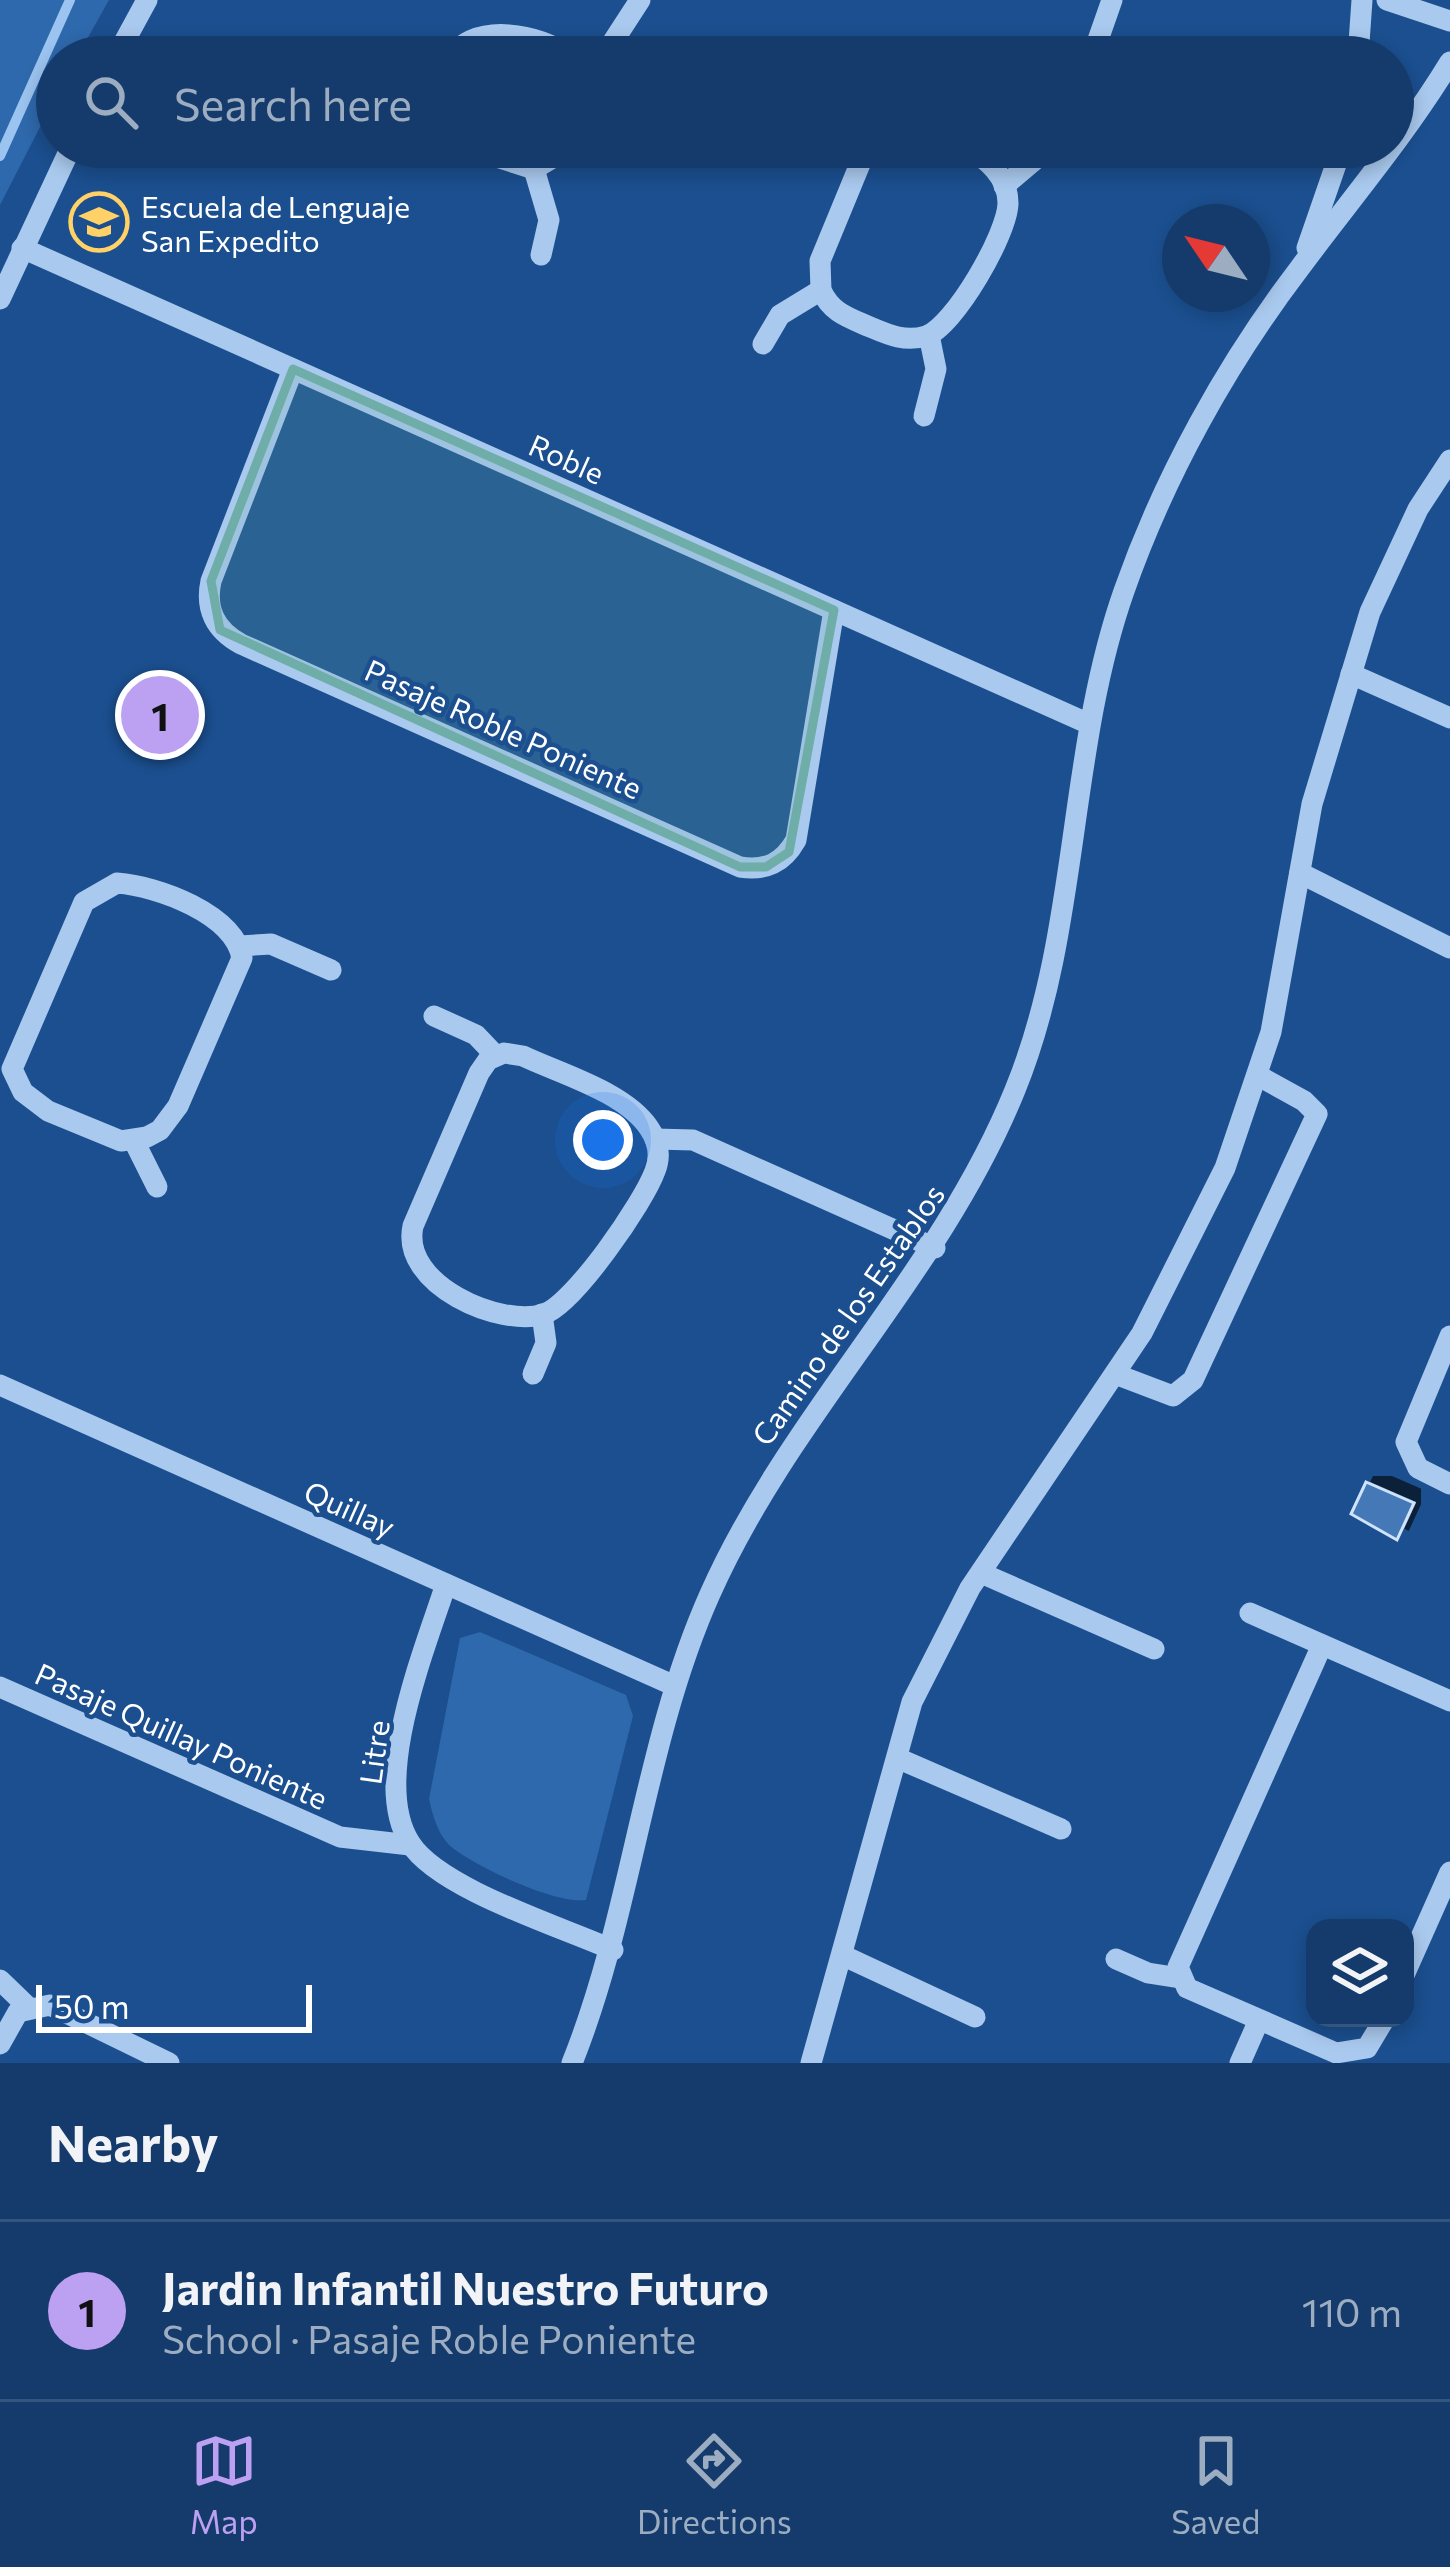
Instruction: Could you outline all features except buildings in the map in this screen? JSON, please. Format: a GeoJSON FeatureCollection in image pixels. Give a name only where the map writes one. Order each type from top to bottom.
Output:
{"type":"FeatureCollection","features":[{"type":"Feature","properties":{"kind":"street"},"geometry":{"type":"LineString","coordinates":[[127,36],[147,0]]}},
{"type":"Feature","properties":{"kind":"street"},"geometry":{"type":"LineString","coordinates":[[617,36],[640,0]]}},
{"type":"Feature","properties":{"kind":"street"},"geometry":{"type":"LineString","coordinates":[[1099,36],[1112,0]]}},
{"type":"Feature","properties":{"kind":"street"},"geometry":{"type":"LineString","coordinates":[[1359,36],[1362,0]]}},
{"type":"Feature","properties":{"kind":"street"},"geometry":{"type":"LineString","coordinates":[[1387,0],[1450,21]]}},
{"type":"Feature","properties":{"kind":"street","name":"Camino de los Establos"},"geometry":{"type":"LineString","coordinates":[[1414,116],[1450,62]]}},
{"type":"Feature","properties":{"kind":"street"},"geometry":{"type":"LineString","coordinates":[[0,299],[60,168]]}},
{"type":"Feature","properties":{"kind":"street"},"geometry":{"type":"LineString","coordinates":[[528,168],[534,170]]}},
{"type":"Feature","properties":{"kind":"street"},"geometry":{"type":"LineString","coordinates":[[858,168],[820,261],[820,290],[844,316],[897,338],[928,334],[953,317],[1001,229],[1008,205],[994,168]]}},
{"type":"Feature","properties":{"kind":"street"},"geometry":{"type":"LineString","coordinates":[[1004,186],[1025,168]]}},
{"type":"Feature","properties":{"kind":"street","name":"Camino de los Establos"},"geometry":{"type":"LineString","coordinates":[[1297,271],[1334,168]]}},
{"type":"Feature","properties":{"kind":"street","name":"Camino de los Establos"},"geometry":{"type":"LineString","coordinates":[[572,2063],[613,1950],[645,1794],[675,1686],[710,1594],[758,1500],[935,1248],[994,1141],[1037,1025],[1063,903],[1088,723],[1125,586],[1165,491],[1213,399],[1297,271],[1377,168]]}},
{"type":"Feature","properties":{"kind":"street"},"geometry":{"type":"LineString","coordinates":[[534,170],[549,220],[541,255]]}},
{"type":"Feature","properties":{"kind":"street","name":"Roble"},"geometry":{"type":"LineString","coordinates":[[22,248],[1088,723]]}},
{"type":"Feature","properties":{"kind":"street"},"geometry":{"type":"LineString","coordinates":[[763,344],[780,315],[820,290]]}},
{"type":"Feature","properties":{"kind":"street"},"geometry":{"type":"LineString","coordinates":[[924,416],[936,369],[928,334]]}},
{"type":"Feature","properties":{"kind":"street","name":"Pasaje Roble Poniente"},"geometry":{"type":"LineString","coordinates":[[293,369],[211,580],[214,620],[241,644],[740,867],[766,868],[778,862],[796,840],[834,610]]}},
{"type":"Feature","properties":{"kind":"street"},"geometry":{"type":"LineString","coordinates":[[811,2063],[912,1702],[981,1574],[1142,1333],[1225,1168],[1271,1032],[1312,804],[1370,612],[1440,496],[1450,460]]}},
{"type":"Feature","properties":{"kind":"street"},"geometry":{"type":"LineString","coordinates":[[1351,674],[1450,718]]}},
{"type":"Feature","properties":{"kind":"street"},"geometry":{"type":"LineString","coordinates":[[1300,873],[1450,948]]}},
{"type":"Feature","properties":{"kind":"street"},"geometry":{"type":"LineString","coordinates":[[104,886],[141,887],[216,919],[240,946],[240,970],[178,1106],[160,1130],[134,1141],[107,1137],[34,1103],[6,1070],[78,914],[104,886]]}},
{"type":"Feature","properties":{"kind":"street"},"geometry":{"type":"LineString","coordinates":[[240,946],[271,944],[331,970]]}},
{"type":"Feature","properties":{"kind":"street"},"geometry":{"type":"LineString","coordinates":[[434,1016],[476,1035],[495,1055],[523,1056],[616,1101],[640,1116],[656,1139],[658,1160],[648,1184],[567,1300],[542,1314],[513,1317],[442,1288],[422,1274],[411,1251],[413,1226],[479,1073],[495,1055]]}},
{"type":"Feature","properties":{"kind":"street"},"geometry":{"type":"LineString","coordinates":[[1115,1374],[1173,1396],[1193,1380],[1316,1114],[1304,1101],[1257,1076]]}},
{"type":"Feature","properties":{"kind":"street"},"geometry":{"type":"LineString","coordinates":[[656,1139],[693,1140],[935,1248]]}},
{"type":"Feature","properties":{"kind":"street"},"geometry":{"type":"LineString","coordinates":[[134,1141],[157,1187]]}},
{"type":"Feature","properties":{"kind":"street"},"geometry":{"type":"LineString","coordinates":[[533,1374],[546,1343],[542,1314]]}},
{"type":"Feature","properties":{"kind":"street"},"geometry":{"type":"LineString","coordinates":[[1450,1336],[1406,1442],[1418,1468],[1450,1484]]}},
{"type":"Feature","properties":{"kind":"street","name":"Quillay"},"geometry":{"type":"LineString","coordinates":[[0,1385],[675,1686]]}},
{"type":"Feature","properties":{"kind":"street"},"geometry":{"type":"LineString","coordinates":[[981,1574],[1154,1649]]}},
{"type":"Feature","properties":{"kind":"street","name":"Litre"},"geometry":{"type":"LineString","coordinates":[[410,1845],[398,1808],[395,1770],[446,1584]]}},
{"type":"Feature","properties":{"kind":"street"},"geometry":{"type":"LineString","coordinates":[[1250,1613],[1450,1701]]}},
{"type":"Feature","properties":{"kind":"street"},"geometry":{"type":"LineString","coordinates":[[1322,1645],[1181,1956],[1180,1978],[1187,1988],[1336,2053],[1364,2058],[1380,2027]]}},
{"type":"Feature","properties":{"kind":"street","name":"Pasaje Quillay Poniente"},"geometry":{"type":"LineString","coordinates":[[0,1687],[322,1830],[359,1842],[410,1845]]}},
{"type":"Feature","properties":{"kind":"street"},"geometry":{"type":"LineString","coordinates":[[897,1758],[1061,1829]]}},
{"type":"Feature","properties":{"kind":"street"},"geometry":{"type":"LineString","coordinates":[[410,1845],[453,1878],[613,1950]]}},
{"type":"Feature","properties":{"kind":"street"},"geometry":{"type":"LineString","coordinates":[[1414,1952],[1450,1872]]}},
{"type":"Feature","properties":{"kind":"street"},"geometry":{"type":"LineString","coordinates":[[844,1956],[975,2017]]}},
{"type":"Feature","properties":{"kind":"street"},"geometry":{"type":"LineString","coordinates":[[1116,1958],[1148,1973],[1180,1978]]}},
{"type":"Feature","properties":{"kind":"street"},"geometry":{"type":"LineString","coordinates":[[0,1980],[28,2007]]}},
{"type":"Feature","properties":{"kind":"street"},"geometry":{"type":"LineString","coordinates":[[0,2044],[12,2019],[28,2007],[50,2005],[169,2063]]}},
{"type":"Feature","properties":{"kind":"street"},"geometry":{"type":"LineString","coordinates":[[1240,2063],[1259,2020]]}},
{"type":"Feature","properties":{"kind":"highlighted area"},"geometry":{"type":"Polygon","coordinates":[[[293,369],[834,610],[789,852],[766,867],[740,867],[220,630],[211,581],[293,369]]]}},
{"type":"Feature","properties":{"kind":"shaded area"},"geometry":{"type":"Polygon","coordinates":[[[0,0],[109,0],[89,36],[36,36],[36,135],[0,205],[0,0]]]}},
{"type":"Feature","properties":{"kind":"shaded area"},"geometry":{"type":"Polygon","coordinates":[[[480,1632],[626,1695],[633,1716],[586,1900],[556,1897],[499,1875],[454,1849],[437,1827],[429,1799],[460,1638],[480,1632]]]}},
{"type":"Feature","properties":{"kind":"waterway"},"geometry":{"type":"LineString","coordinates":[[54,36],[70,0]]}},
{"type":"Feature","properties":{"kind":"waterway"},"geometry":{"type":"LineString","coordinates":[[0,156],[36,76]]}},
{"type":"Feature","properties":{"kind":"place","name":"Escuela de Lenguaje San Expedito"},"geometry":{"type":"Point","coordinates":[99,222]}},
{"type":"Feature","properties":{"kind":"place","name":"Jardin Infantil Nuestro Futuro"},"geometry":{"type":"Point","coordinates":[160,715]}}]}
